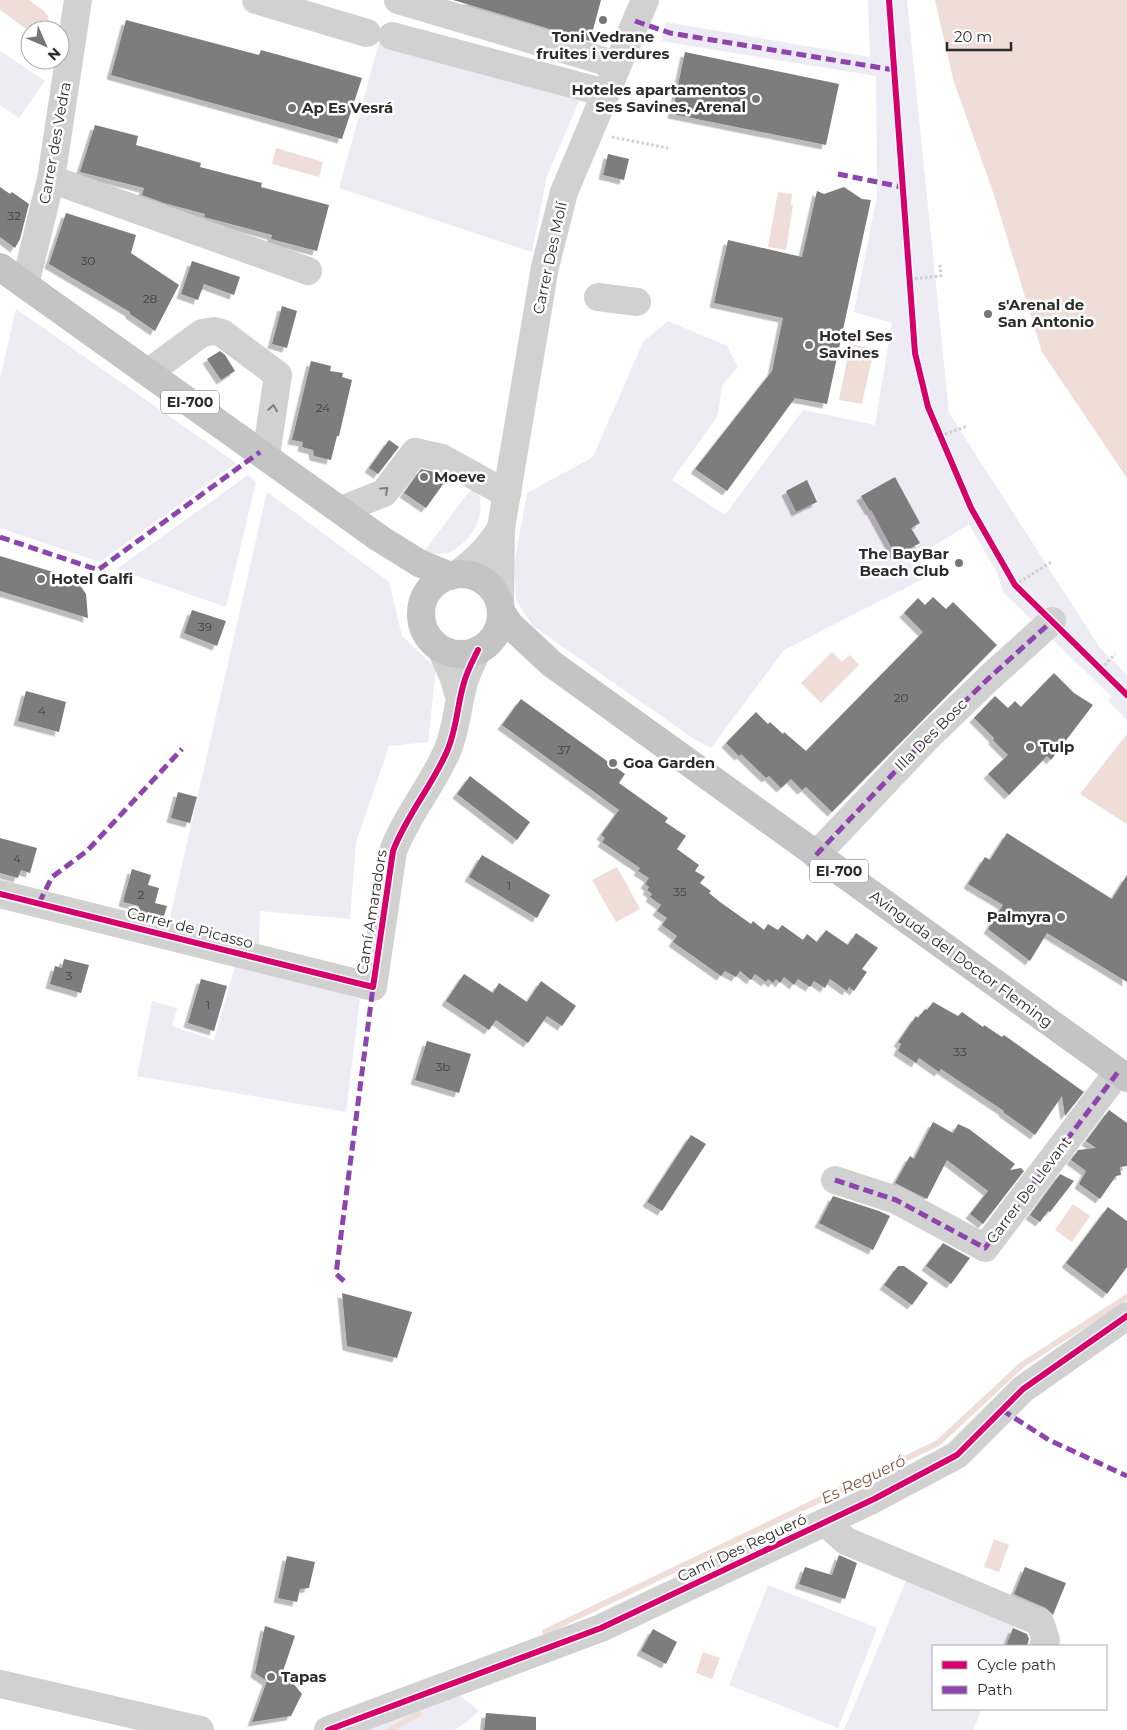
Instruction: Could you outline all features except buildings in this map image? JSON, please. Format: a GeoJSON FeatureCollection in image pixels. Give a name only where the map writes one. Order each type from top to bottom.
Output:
{"type":"FeatureCollection","features":[{"type":"Feature","properties":{"kind":"main road","name":"Avinguda del Doctor Fleming"},"geometry":{"type":"LineString","coordinates":[[0,267],[379,538],[419,563],[454,575],[472,575],[484,581],[494,591],[501,608],[517,632],[552,664],[1123,1075]]}},
{"type":"Feature","properties":{"kind":"main road","name":"Avinguda del Doctor Fleming"},"geometry":{"type":"LineString","coordinates":[[379,538],[425,598]]}},
{"type":"Feature","properties":{"kind":"main road"},"geometry":{"type":"LineString","coordinates":[[441,649],[426,632],[422,621],[422,609],[430,588],[439,580],[454,575]]}},
{"type":"Feature","properties":{"kind":"main road"},"geometry":{"type":"LineString","coordinates":[[480,649],[496,633],[500,623],[501,608]]}},
{"type":"Feature","properties":{"kind":"main road","name":"Avinguda del Doctor Fleming"},"geometry":{"type":"LineString","coordinates":[[441,649],[460,654],[480,649],[515,654],[552,664]]}},
{"type":"Feature","properties":{"kind":"street","name":"Carrer des Vedra"},"geometry":{"type":"LineString","coordinates":[[25,285],[51,179],[78,0]]}},
{"type":"Feature","properties":{"kind":"street"},"geometry":{"type":"LineString","coordinates":[[256,0],[606,93]]}},
{"type":"Feature","properties":{"kind":"street"},"geometry":{"type":"LineString","coordinates":[[398,0],[617,65]]}},
{"type":"Feature","properties":{"kind":"street","name":"Carrer Des Molí"},"geometry":{"type":"LineString","coordinates":[[501,608],[501,528],[545,267],[564,192],[645,0]]}},
{"type":"Feature","properties":{"kind":"street"},"geometry":{"type":"LineString","coordinates":[[51,179],[308,270]]}},
{"type":"Feature","properties":{"kind":"street"},"geometry":{"type":"LineString","coordinates":[[598,297],[637,302]]}},
{"type":"Feature","properties":{"kind":"street"},"geometry":{"type":"LineString","coordinates":[[149,372],[202,333],[214,331],[222,333],[278,376],[266,456]]}},
{"type":"Feature","properties":{"kind":"street"},"geometry":{"type":"LineString","coordinates":[[341,510],[384,493],[415,452],[442,458],[507,494]]}},
{"type":"Feature","properties":{"kind":"street","name":"Carrer Des Molí"},"geometry":{"type":"LineString","coordinates":[[454,575],[473,562],[490,546],[501,528]]}},
{"type":"Feature","properties":{"kind":"street","name":"Illa Des Bosc"},"geometry":{"type":"LineString","coordinates":[[816,855],[925,740],[1052,621]]}},
{"type":"Feature","properties":{"kind":"street","name":"Camí Amaradors"},"geometry":{"type":"LineString","coordinates":[[441,649],[453,676],[460,699]]}},
{"type":"Feature","properties":{"kind":"street","name":"Camí Amaradors"},"geometry":{"type":"LineString","coordinates":[[373,987],[393,850],[399,835],[433,781],[448,750],[456,728],[460,699],[466,676],[480,649]]}},
{"type":"Feature","properties":{"kind":"street","name":"Carrer de Picasso"},"geometry":{"type":"LineString","coordinates":[[0,894],[373,987]]}},
{"type":"Feature","properties":{"kind":"street","name":"Carrer De Llevant"},"geometry":{"type":"LineString","coordinates":[[835,1180],[896,1200],[985,1248],[1123,1075]]}},
{"type":"Feature","properties":{"kind":"street","name":"Camí Des Regueró"},"geometry":{"type":"LineString","coordinates":[[328,1730],[601,1628],[874,1499],[957,1454],[1024,1389],[1127,1316]]}},
{"type":"Feature","properties":{"kind":"street"},"geometry":{"type":"LineString","coordinates":[[825,1522],[846,1541],[1040,1622],[1046,1640],[1044,1645]]}},
{"type":"Feature","properties":{"kind":"street"},"geometry":{"type":"LineString","coordinates":[[0,1684],[200,1730]]}},
{"type":"Feature","properties":{"kind":"path"},"geometry":{"type":"LineString","coordinates":[[589,133],[668,148]]}},
{"type":"Feature","properties":{"kind":"path"},"geometry":{"type":"LineString","coordinates":[[910,279],[941,276],[940,265]]}},
{"type":"Feature","properties":{"kind":"path"},"geometry":{"type":"LineString","coordinates":[[940,436],[967,426]]}},
{"type":"Feature","properties":{"kind":"path"},"geometry":{"type":"LineString","coordinates":[[1015,586],[1053,561]]}},
{"type":"Feature","properties":{"kind":"path"},"geometry":{"type":"LineString","coordinates":[[1101,669],[1115,654]]}},
{"type":"Feature","properties":{"kind":"shaded area"},"geometry":{"type":"Polygon","coordinates":[[[0,0],[29,0],[44,11],[49,20],[20,20],[20,24],[0,10],[0,0]]]}},
{"type":"Feature","properties":{"kind":"shaded area"},"geometry":{"type":"Polygon","coordinates":[[[868,0],[907,0],[949,413],[1100,648],[1127,675],[1127,720],[1108,701],[1112,697],[1003,592],[997,573],[969,524],[918,556],[927,577],[784,650],[711,748],[694,739],[533,626],[516,600],[514,565],[527,493],[593,457],[643,342],[668,321],[727,346],[738,367],[722,385],[718,415],[672,480],[725,515],[803,410],[875,425],[892,323],[854,312],[877,196],[876,76],[661,41],[666,22],[870,57],[868,0]]]}},
{"type":"Feature","properties":{"kind":"shaded area"},"geometry":{"type":"Polygon","coordinates":[[[935,0],[1127,0],[1127,478],[1042,352],[994,195],[953,79],[935,0]]]}},
{"type":"Feature","properties":{"kind":"shaded area"},"geometry":{"type":"Polygon","coordinates":[[[379,43],[582,94],[547,176],[532,252],[339,188],[379,43]]]}},
{"type":"Feature","properties":{"kind":"shaded area"},"geometry":{"type":"Polygon","coordinates":[[[0,51],[20,64],[20,70],[28,70],[45,81],[19,118],[0,105],[0,51]]]}},
{"type":"Feature","properties":{"kind":"shaded area"},"geometry":{"type":"Polygon","coordinates":[[[276,148],[323,162],[319,177],[272,164],[276,148]]]}},
{"type":"Feature","properties":{"kind":"shaded area"},"geometry":{"type":"Polygon","coordinates":[[[778,192],[792,194],[791,205],[793,205],[786,250],[768,247],[778,192]]]}},
{"type":"Feature","properties":{"kind":"shaded area"},"geometry":{"type":"Polygon","coordinates":[[[16,309],[236,463],[100,562],[0,528],[0,379],[16,309]]]}},
{"type":"Feature","properties":{"kind":"shaded area"},"geometry":{"type":"Polygon","coordinates":[[[850,344],[874,349],[862,404],[839,400],[850,344]]]}},
{"type":"Feature","properties":{"kind":"shaded area"},"geometry":{"type":"Polygon","coordinates":[[[248,475],[256,482],[226,607],[117,569],[248,475]]]}},
{"type":"Feature","properties":{"kind":"shaded area"},"geometry":{"type":"Polygon","coordinates":[[[474,485],[479,496],[481,508],[477,524],[467,539],[454,550],[447,553],[423,553],[474,485]]]}},
{"type":"Feature","properties":{"kind":"shaded area"},"geometry":{"type":"Polygon","coordinates":[[[267,492],[389,582],[402,636],[436,668],[428,742],[389,746],[356,842],[350,919],[260,911],[259,952],[169,922],[267,492]]]}},
{"type":"Feature","properties":{"kind":"shaded area"},"geometry":{"type":"Polygon","coordinates":[[[832,652],[842,662],[850,655],[859,665],[821,703],[801,683],[832,652]]]}},
{"type":"Feature","properties":{"kind":"shaded area"},"geometry":{"type":"Polygon","coordinates":[[[1127,734],[1127,824],[1080,794],[1127,734]]]}},
{"type":"Feature","properties":{"kind":"shaded area"},"geometry":{"type":"Polygon","coordinates":[[[617,867],[640,909],[616,922],[592,880],[617,867]]]}},
{"type":"Feature","properties":{"kind":"shaded area"},"geometry":{"type":"Polygon","coordinates":[[[237,959],[360,999],[346,1112],[137,1076],[152,1001],[177,1008],[172,1026],[214,1040],[237,959]]]}},
{"type":"Feature","properties":{"kind":"shaded area"},"geometry":{"type":"Polygon","coordinates":[[[1073,1204],[1090,1216],[1072,1242],[1055,1230],[1073,1204]]]}},
{"type":"Feature","properties":{"kind":"shaded area"},"geometry":{"type":"Polygon","coordinates":[[[994,1539],[1009,1545],[999,1572],[984,1567],[994,1539]]]}},
{"type":"Feature","properties":{"kind":"shaded area"},"geometry":{"type":"Polygon","coordinates":[[[908,1576],[1017,1619],[1006,1645],[932,1645],[932,1710],[982,1710],[973,1730],[844,1730],[908,1576]]]}},
{"type":"Feature","properties":{"kind":"shaded area"},"geometry":{"type":"Polygon","coordinates":[[[768,1585],[877,1628],[838,1728],[729,1685],[768,1585]]]}},
{"type":"Feature","properties":{"kind":"shaded area"},"geometry":{"type":"Polygon","coordinates":[[[703,1652],[720,1658],[712,1679],[696,1673],[703,1652]]]}},
{"type":"Feature","properties":{"kind":"shaded area"},"geometry":{"type":"Polygon","coordinates":[[[458,1694],[479,1711],[454,1730],[368,1730],[458,1694]]]}},
{"type":"Feature","properties":{"kind":"waterway","name":"Es Regueró"},"geometry":{"type":"LineString","coordinates":[[545,1632],[938,1443],[1022,1365],[1127,1297]]}},
{"type":"Feature","properties":{"kind":"waterway","name":"Es Regueró"},"geometry":{"type":"LineString","coordinates":[[390,1730],[418,1714]]}},
{"type":"Feature","properties":{"kind":"marked path"},"geometry":{"type":"LineString","coordinates":[[635,21],[670,33],[894,70]]}},
{"type":"Feature","properties":{"kind":"marked path"},"geometry":{"type":"LineString","coordinates":[[838,174],[902,187]]}},
{"type":"Feature","properties":{"kind":"marked path"},"geometry":{"type":"LineString","coordinates":[[0,537],[98,570],[260,452]]}},
{"type":"Feature","properties":{"kind":"marked path"},"geometry":{"type":"LineString","coordinates":[[816,855],[925,740],[1052,621]]}},
{"type":"Feature","properties":{"kind":"marked path"},"geometry":{"type":"LineString","coordinates":[[39,903],[52,877],[87,851],[182,749]]}},
{"type":"Feature","properties":{"kind":"marked path"},"geometry":{"type":"LineString","coordinates":[[344,1281],[336,1274],[373,987]]}},
{"type":"Feature","properties":{"kind":"marked path"},"geometry":{"type":"LineString","coordinates":[[835,1180],[896,1200],[985,1248],[1118,1072]]}},
{"type":"Feature","properties":{"kind":"marked path"},"geometry":{"type":"LineString","coordinates":[[1002,1410],[1049,1440],[1127,1476]]}},
{"type":"Feature","properties":{"kind":"cycle path"},"geometry":{"type":"LineString","coordinates":[[889,0],[915,353],[928,407],[971,508],[1015,585],[1127,695]]}},
{"type":"Feature","properties":{"kind":"cycle path"},"geometry":{"type":"LineString","coordinates":[[0,894],[373,987],[393,851],[405,825],[448,749],[464,681],[478,650]]}},
{"type":"Feature","properties":{"kind":"cycle path"},"geometry":{"type":"LineString","coordinates":[[328,1730],[601,1628],[874,1499],[957,1455],[1023,1389],[1127,1316]]}},
{"type":"Feature","properties":{"kind":"place","name":"Toni Vedrane fruites i verdures"},"geometry":{"type":"Point","coordinates":[603,20]}},
{"type":"Feature","properties":{"kind":"place","name":"Hoteles apartamentos Ses Savines, Arenal"},"geometry":{"type":"Point","coordinates":[756,99]}},
{"type":"Feature","properties":{"kind":"place","name":"Ap Es Vesrá"},"geometry":{"type":"Point","coordinates":[292,108]}},
{"type":"Feature","properties":{"kind":"place","name":"s'Arenal de San Antonio"},"geometry":{"type":"Point","coordinates":[988,314]}},
{"type":"Feature","properties":{"kind":"place","name":"Hotel Ses Savines"},"geometry":{"type":"Point","coordinates":[809,345]}},
{"type":"Feature","properties":{"kind":"place","name":"Moeve"},"geometry":{"type":"Point","coordinates":[424,477]}},
{"type":"Feature","properties":{"kind":"place","name":"The BayBar Beach Club"},"geometry":{"type":"Point","coordinates":[959,563]}},
{"type":"Feature","properties":{"kind":"place","name":"Hotel Galfi"},"geometry":{"type":"Point","coordinates":[41,579]}},
{"type":"Feature","properties":{"kind":"place","name":"Tulp"},"geometry":{"type":"Point","coordinates":[1030,747]}},
{"type":"Feature","properties":{"kind":"place","name":"Goa Garden"},"geometry":{"type":"Point","coordinates":[613,763]}},
{"type":"Feature","properties":{"kind":"place","name":"Palmyra"},"geometry":{"type":"Point","coordinates":[1061,917]}},
{"type":"Feature","properties":{"kind":"place","name":"Tapas"},"geometry":{"type":"Point","coordinates":[271,1677]}}]}
